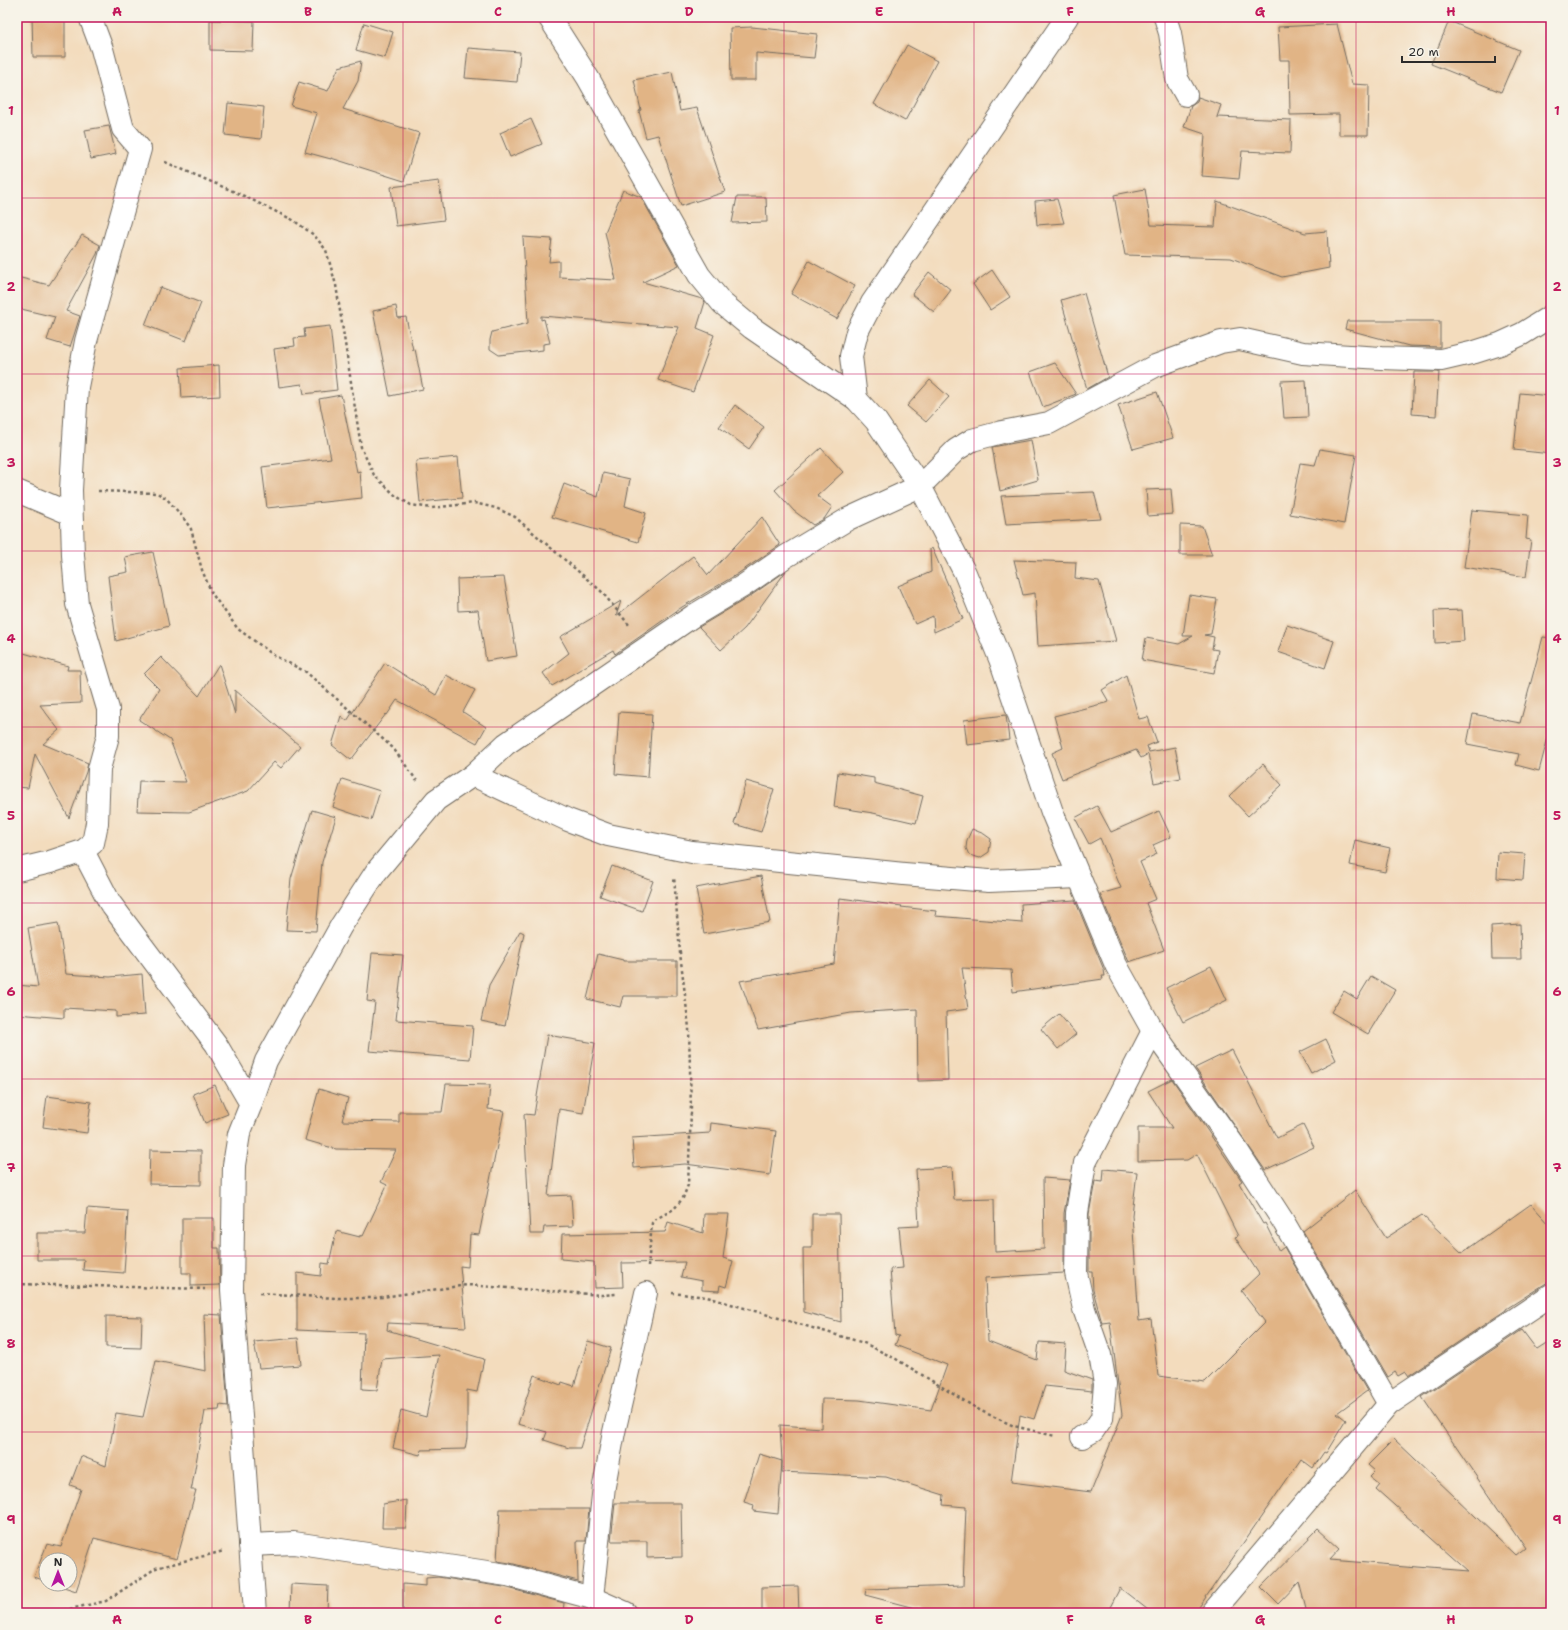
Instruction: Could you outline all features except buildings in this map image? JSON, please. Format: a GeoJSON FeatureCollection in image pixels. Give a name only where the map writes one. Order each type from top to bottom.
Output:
{"type":"FeatureCollection","features":[{"type":"Feature","properties":{"kind":"street"},"geometry":{"type":"LineString","coordinates":[[17,870],[50,862],[83,851],[93,843],[97,823],[99,769],[108,736],[108,709],[77,604],[73,555],[71,490],[77,387],[86,341],[140,149],[123,128],[102,49],[90,17]]}},
{"type":"Feature","properties":{"kind":"street"},"geometry":{"type":"LineString","coordinates":[[549,17],[588,78],[699,275],[722,303],[752,328],[856,399],[876,421],[920,486],[964,573],[1000,659],[1052,812],[1116,965],[1153,1031],[1233,1144],[1283,1221],[1389,1404]]}},
{"type":"Feature","properties":{"kind":"street"},"geometry":{"type":"LineString","coordinates":[[856,399],[851,356],[857,332],[872,303],[1067,17]]}},
{"type":"Feature","properties":{"kind":"street"},"geometry":{"type":"LineString","coordinates":[[1165,17],[1170,33],[1177,79],[1186,95]]}},
{"type":"Feature","properties":{"kind":"street"},"geometry":{"type":"LineString","coordinates":[[255,1613],[232,1290],[234,1165],[239,1134],[266,1061],[341,926],[376,872],[436,800],[473,775],[506,744],[693,616],[743,586],[784,557],[848,519],[920,486],[956,450],[972,440],[1002,432],[1049,423],[1155,366],[1221,342],[1240,339],[1303,353],[1441,360],[1500,344],[1522,334],[1551,316]]}},
{"type":"Feature","properties":{"kind":"street"},"geometry":{"type":"LineString","coordinates":[[17,491],[71,514]]}},
{"type":"Feature","properties":{"kind":"street"},"geometry":{"type":"LineString","coordinates":[[473,775],[568,820],[608,835],[692,852],[896,874],[989,881],[1080,876]]}},
{"type":"Feature","properties":{"kind":"street"},"geometry":{"type":"LineString","coordinates":[[83,851],[110,903],[216,1044],[251,1104]]}},
{"type":"Feature","properties":{"kind":"street"},"geometry":{"type":"LineString","coordinates":[[1082,1437],[1093,1431],[1102,1418],[1105,1384],[1100,1355],[1084,1308],[1076,1274],[1077,1213],[1084,1163],[1153,1031]]}},
{"type":"Feature","properties":{"kind":"street"},"geometry":{"type":"LineString","coordinates":[[592,1598],[604,1486],[614,1432],[646,1293]]}},
{"type":"Feature","properties":{"kind":"street"},"geometry":{"type":"LineString","coordinates":[[1212,1613],[1389,1404],[1551,1295]]}},
{"type":"Feature","properties":{"kind":"street"},"geometry":{"type":"LineString","coordinates":[[250,1545],[294,1543],[462,1567],[507,1575],[592,1598],[626,1613]]}},
{"type":"Feature","properties":{"kind":"path"},"geometry":{"type":"LineString","coordinates":[[140,149],[163,161],[242,194],[293,220],[314,235],[326,250],[336,285],[361,447],[374,476],[396,496],[411,505],[432,508],[474,503],[496,508],[515,517],[602,591],[648,648]]}},
{"type":"Feature","properties":{"kind":"path"},"geometry":{"type":"LineString","coordinates":[[71,490],[157,493],[166,498],[191,529],[202,570],[212,594],[238,629],[275,656],[306,672],[393,748],[417,781],[436,800]]}},
{"type":"Feature","properties":{"kind":"path"},"geometry":{"type":"LineString","coordinates":[[646,1293],[652,1224],[656,1219],[674,1209],[683,1198],[688,1185],[691,1111],[689,1028],[680,953],[672,848]]}},
{"type":"Feature","properties":{"kind":"path"},"geometry":{"type":"LineString","coordinates":[[17,1284],[232,1290]]}},
{"type":"Feature","properties":{"kind":"path"},"geometry":{"type":"LineString","coordinates":[[52,1613],[106,1601],[156,1568],[250,1545]]}}]}
